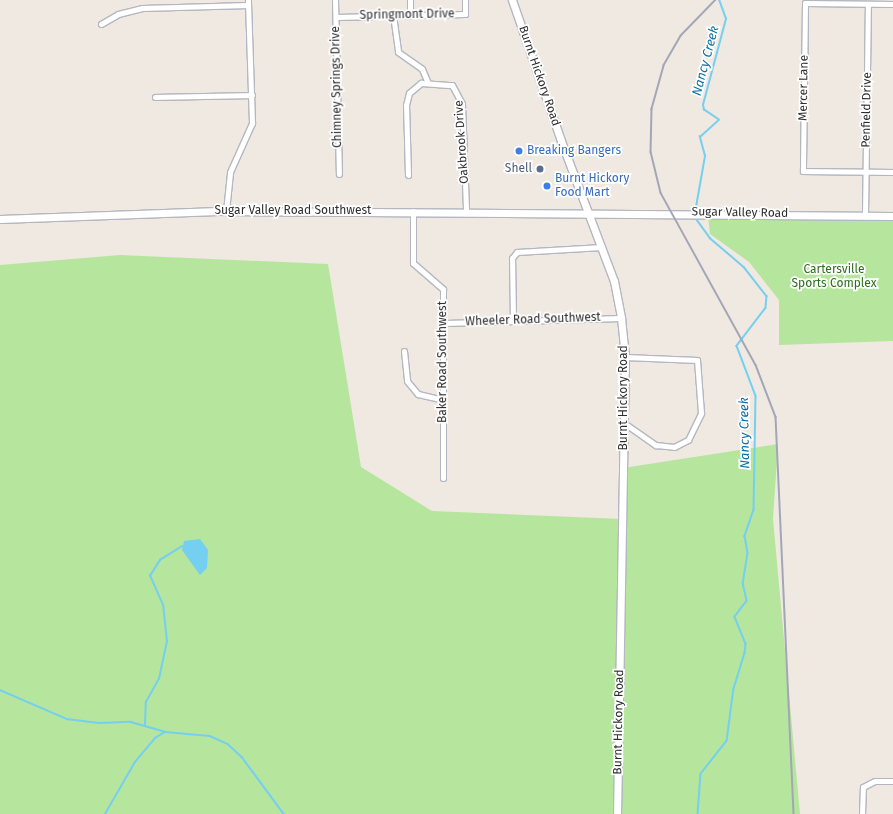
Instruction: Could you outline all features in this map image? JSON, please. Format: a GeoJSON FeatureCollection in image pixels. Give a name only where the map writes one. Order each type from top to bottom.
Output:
{"type":"FeatureCollection","features":[{"type":"Feature","properties":{"kind":"street","name":"Chimney Springs Drive"},"geometry":{"type":"LineString","coordinates":[[335,0],[340,174]]}},
{"type":"Feature","properties":{"kind":"street"},"geometry":{"type":"LineString","coordinates":[[410,0],[410,14]]}},
{"type":"Feature","properties":{"kind":"street","name":"Springmont Drive"},"geometry":{"type":"LineString","coordinates":[[336,17],[410,14],[465,14],[465,0]]}},
{"type":"Feature","properties":{"kind":"street","name":"Burnt Hickory Road"},"geometry":{"type":"LineString","coordinates":[[512,0],[586,211],[602,247],[614,281],[621,318],[625,356],[618,814]]}},
{"type":"Feature","properties":{"kind":"street"},"geometry":{"type":"LineString","coordinates":[[101,24],[118,14],[142,8],[248,3],[252,95],[250,132],[230,172],[226,211]]}},
{"type":"Feature","properties":{"kind":"street","name":"Mercer Lane"},"geometry":{"type":"LineString","coordinates":[[893,4],[805,3],[803,170],[893,172]]}},
{"type":"Feature","properties":{"kind":"street","name":"Penfield Drive"},"geometry":{"type":"LineString","coordinates":[[864,215],[868,4]]}},
{"type":"Feature","properties":{"kind":"street"},"geometry":{"type":"LineString","coordinates":[[393,15],[398,52],[422,69],[428,83],[416,86],[406,98],[408,175]]}},
{"type":"Feature","properties":{"kind":"street","name":"Oakbrook Drive"},"geometry":{"type":"LineString","coordinates":[[428,83],[452,85],[460,96],[466,210]]}},
{"type":"Feature","properties":{"kind":"street"},"geometry":{"type":"LineString","coordinates":[[155,97],[252,95]]}},
{"type":"Feature","properties":{"kind":"street","name":"Sugar Valley Road Southwest"},"geometry":{"type":"LineString","coordinates":[[0,219],[226,211],[586,211]]}},
{"type":"Feature","properties":{"kind":"street","name":"Baker Road Southwest"},"geometry":{"type":"LineString","coordinates":[[412,211],[413,263],[443,289],[445,323],[443,478]]}},
{"type":"Feature","properties":{"kind":"street","name":"Sugar Valley Road"},"geometry":{"type":"LineString","coordinates":[[586,211],[893,216]]}},
{"type":"Feature","properties":{"kind":"street"},"geometry":{"type":"LineString","coordinates":[[513,319],[512,258],[521,251],[602,247]]}},
{"type":"Feature","properties":{"kind":"street","name":"Wheeler Road Southwest"},"geometry":{"type":"LineString","coordinates":[[445,323],[513,319],[621,318]]}},
{"type":"Feature","properties":{"kind":"street"},"geometry":{"type":"LineString","coordinates":[[404,351],[407,381],[418,394],[443,400]]}},
{"type":"Feature","properties":{"kind":"street"},"geometry":{"type":"LineString","coordinates":[[624,423],[656,445],[674,447],[688,440],[701,413],[697,360],[625,356]]}},
{"type":"Feature","properties":{"kind":"street"},"geometry":{"type":"LineString","coordinates":[[862,814],[863,787],[875,782],[893,782]]}},
{"type":"Feature","properties":{"kind":"green space","name":"Cartersville Sports Complex"},"geometry":{"type":"Polygon","coordinates":[[[708,216],[893,219],[893,341],[779,345],[779,300],[749,262],[710,234],[708,216]]]}},
{"type":"Feature","properties":{"kind":"green space"},"geometry":{"type":"Polygon","coordinates":[[[120,255],[328,264],[361,467],[432,511],[622,519],[623,468],[778,444],[773,519],[800,814],[0,814],[0,265],[120,255]]]}},
{"type":"Feature","properties":{"kind":"water"},"geometry":{"type":"Polygon","coordinates":[[[200,539],[208,550],[207,568],[200,575],[182,550],[184,541],[200,539]]]}},
{"type":"Feature","properties":{"kind":"waterway","name":"Nancy Creek"},"geometry":{"type":"LineString","coordinates":[[695,213],[705,156],[700,137],[719,120],[704,110],[703,105],[726,19],[719,0]]}},
{"type":"Feature","properties":{"kind":"waterway","name":"Nancy Creek"},"geometry":{"type":"LineString","coordinates":[[695,217],[710,238],[744,267],[767,296],[766,308],[737,346],[756,396],[754,510],[745,536],[748,553],[743,583],[747,601],[735,617],[746,644],[745,653],[734,688],[727,741],[701,774],[698,814]]}},
{"type":"Feature","properties":{"kind":"waterway"},"geometry":{"type":"LineString","coordinates":[[145,725],[146,702],[159,679],[167,642],[163,605],[150,576],[160,560],[182,546]]}},
{"type":"Feature","properties":{"kind":"waterway"},"geometry":{"type":"LineString","coordinates":[[0,690],[67,719],[99,723],[131,722],[165,732],[210,736],[228,744],[242,757],[284,814]]}},
{"type":"Feature","properties":{"kind":"waterway"},"geometry":{"type":"LineString","coordinates":[[105,814],[135,762],[155,738],[165,732]]}},
{"type":"Feature","properties":{"kind":"railway"},"geometry":{"type":"LineString","coordinates":[[716,0],[681,36],[664,66],[652,109],[651,152],[661,193],[756,365],[776,417],[794,814]]}},
{"type":"Feature","properties":{"kind":"place","name":"Breaking Bangers"},"geometry":{"type":"Point","coordinates":[519,151]}},
{"type":"Feature","properties":{"kind":"place","name":"Shell"},"geometry":{"type":"Point","coordinates":[540,169]}},
{"type":"Feature","properties":{"kind":"place","name":"Burnt Hickory Food Mart"},"geometry":{"type":"Point","coordinates":[547,186]}}]}
